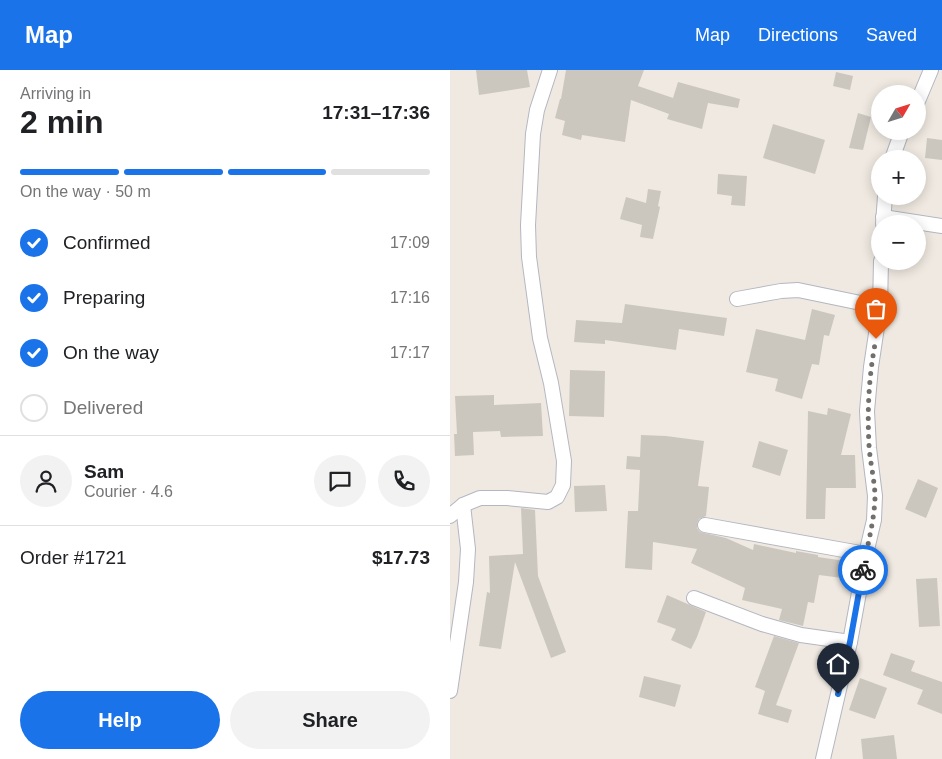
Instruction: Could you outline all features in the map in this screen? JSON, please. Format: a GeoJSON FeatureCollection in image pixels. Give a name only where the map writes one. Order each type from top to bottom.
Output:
{"type":"FeatureCollection","features":[{"type":"Feature","properties":{"kind":"street"},"geometry":{"type":"LineString","coordinates":[[450,516],[463,505],[480,498],[507,498],[548,502],[557,497],[563,485],[564,461],[551,383],[540,338],[529,257],[528,225],[532,134],[537,110],[550,70]]}},
{"type":"Feature","properties":{"kind":"street"},"geometry":{"type":"LineString","coordinates":[[925,85],[931,70]]}},
{"type":"Feature","properties":{"kind":"street"},"geometry":{"type":"LineString","coordinates":[[926,225],[942,226]]}},
{"type":"Feature","properties":{"kind":"street"},"geometry":{"type":"LineString","coordinates":[[823,759],[850,642],[874,520],[875,496],[867,411],[880,307],[881,270]]}},
{"type":"Feature","properties":{"kind":"street"},"geometry":{"type":"LineString","coordinates":[[736,300],[781,290],[798,290],[880,307]]}},
{"type":"Feature","properties":{"kind":"street"},"geometry":{"type":"LineString","coordinates":[[450,691],[466,582],[468,549],[463,505]]}},
{"type":"Feature","properties":{"kind":"street"},"geometry":{"type":"LineString","coordinates":[[705,525],[866,554]]}},
{"type":"Feature","properties":{"kind":"street"},"geometry":{"type":"LineString","coordinates":[[694,598],[762,624],[801,635],[850,642]]}},
{"type":"Feature","properties":{"kind":"building"},"geometry":{"type":"Polygon","coordinates":[[[476,70],[527,70],[530,87],[479,95],[476,70]]]}},
{"type":"Feature","properties":{"kind":"building"},"geometry":{"type":"Polygon","coordinates":[[[566,70],[644,70],[638,86],[673,98],[678,82],[740,99],[738,108],[708,103],[702,129],[667,119],[669,114],[631,100],[625,142],[582,135],[581,140],[562,135],[565,121],[555,118],[561,99],[566,70]]]}},
{"type":"Feature","properties":{"kind":"building"},"geometry":{"type":"Polygon","coordinates":[[[836,72],[853,76],[850,90],[833,86],[836,72]]]}},
{"type":"Feature","properties":{"kind":"building"},"geometry":{"type":"Polygon","coordinates":[[[858,113],[871,117],[863,150],[849,148],[858,113]]]}},
{"type":"Feature","properties":{"kind":"building"},"geometry":{"type":"Polygon","coordinates":[[[773,124],[825,140],[815,174],[763,158],[773,124]]]}},
{"type":"Feature","properties":{"kind":"building"},"geometry":{"type":"Polygon","coordinates":[[[927,138],[942,140],[942,160],[926,158],[927,138]]]}},
{"type":"Feature","properties":{"kind":"building"},"geometry":{"type":"Polygon","coordinates":[[[718,174],[747,176],[745,206],[731,205],[732,196],[717,194],[718,174]]]}},
{"type":"Feature","properties":{"kind":"building"},"geometry":{"type":"Polygon","coordinates":[[[648,189],[661,191],[658,206],[660,207],[653,239],[640,237],[642,225],[620,219],[626,197],[646,203],[648,189]]]}},
{"type":"Feature","properties":{"kind":"building"},"geometry":{"type":"Polygon","coordinates":[[[625,304],[727,318],[724,336],[679,329],[676,350],[605,340],[605,344],[574,342],[576,320],[622,323],[625,304]]]}},
{"type":"Feature","properties":{"kind":"building"},"geometry":{"type":"Polygon","coordinates":[[[812,309],[835,315],[829,336],[824,335],[819,365],[812,364],[802,399],[775,391],[778,379],[746,372],[756,329],[805,340],[812,309]]]}},
{"type":"Feature","properties":{"kind":"building"},"geometry":{"type":"Polygon","coordinates":[[[570,370],[605,371],[604,417],[569,416],[570,370]]]}},
{"type":"Feature","properties":{"kind":"building"},"geometry":{"type":"Polygon","coordinates":[[[494,395],[494,405],[541,403],[543,436],[501,437],[500,431],[473,432],[474,455],[455,456],[454,434],[457,434],[455,396],[494,395]]]}},
{"type":"Feature","properties":{"kind":"building"},"geometry":{"type":"Polygon","coordinates":[[[828,408],[851,414],[841,455],[855,455],[856,488],[826,488],[825,519],[806,519],[808,411],[827,415],[828,408]]]}},
{"type":"Feature","properties":{"kind":"building"},"geometry":{"type":"Polygon","coordinates":[[[641,435],[704,441],[698,486],[709,487],[706,516],[699,519],[697,523],[697,528],[700,532],[726,538],[753,550],[754,544],[852,562],[850,579],[819,575],[814,603],[808,602],[803,626],[779,620],[782,609],[742,600],[745,588],[691,563],[697,549],[653,542],[652,570],[625,568],[628,511],[638,511],[640,470],[626,469],[627,456],[640,457],[641,435]]]}},
{"type":"Feature","properties":{"kind":"building"},"geometry":{"type":"Polygon","coordinates":[[[759,441],[788,450],[780,476],[752,467],[759,441]]]}},
{"type":"Feature","properties":{"kind":"building"},"geometry":{"type":"Polygon","coordinates":[[[918,479],[938,488],[926,518],[905,509],[918,479]]]}},
{"type":"Feature","properties":{"kind":"building"},"geometry":{"type":"Polygon","coordinates":[[[605,485],[607,511],[575,512],[574,486],[605,485]]]}},
{"type":"Feature","properties":{"kind":"building"},"geometry":{"type":"Polygon","coordinates":[[[521,508],[535,510],[538,576],[566,652],[551,658],[515,562],[501,649],[479,646],[487,592],[490,593],[489,556],[523,554],[521,508]]]}},
{"type":"Feature","properties":{"kind":"building"},"geometry":{"type":"Polygon","coordinates":[[[937,578],[940,626],[919,627],[916,579],[937,578]]]}},
{"type":"Feature","properties":{"kind":"building"},"geometry":{"type":"Polygon","coordinates":[[[667,595],[706,612],[691,649],[671,640],[676,629],[657,622],[667,595]]]}},
{"type":"Feature","properties":{"kind":"building"},"geometry":{"type":"Polygon","coordinates":[[[774,636],[799,643],[776,705],[792,710],[788,723],[758,714],[765,691],[755,687],[774,636]]]}},
{"type":"Feature","properties":{"kind":"building"},"geometry":{"type":"Polygon","coordinates":[[[891,653],[915,661],[911,671],[942,682],[942,714],[917,704],[923,690],[883,675],[891,653]]]}},
{"type":"Feature","properties":{"kind":"building"},"geometry":{"type":"Polygon","coordinates":[[[644,676],[681,685],[675,707],[639,697],[644,676]]]}},
{"type":"Feature","properties":{"kind":"building"},"geometry":{"type":"Polygon","coordinates":[[[860,678],[887,688],[875,719],[849,710],[860,678]]]}},
{"type":"Feature","properties":{"kind":"building"},"geometry":{"type":"Polygon","coordinates":[[[894,735],[897,759],[863,759],[861,739],[894,735]]]}},
{"type":"Feature","properties":{"kind":"way so far"},"geometry":{"type":"LineString","coordinates":[[863,570],[874,520],[875,496],[867,411],[876,339]]}},
{"type":"Feature","properties":{"kind":"route"},"geometry":{"type":"LineString","coordinates":[[838,694],[863,570]]}}]}
